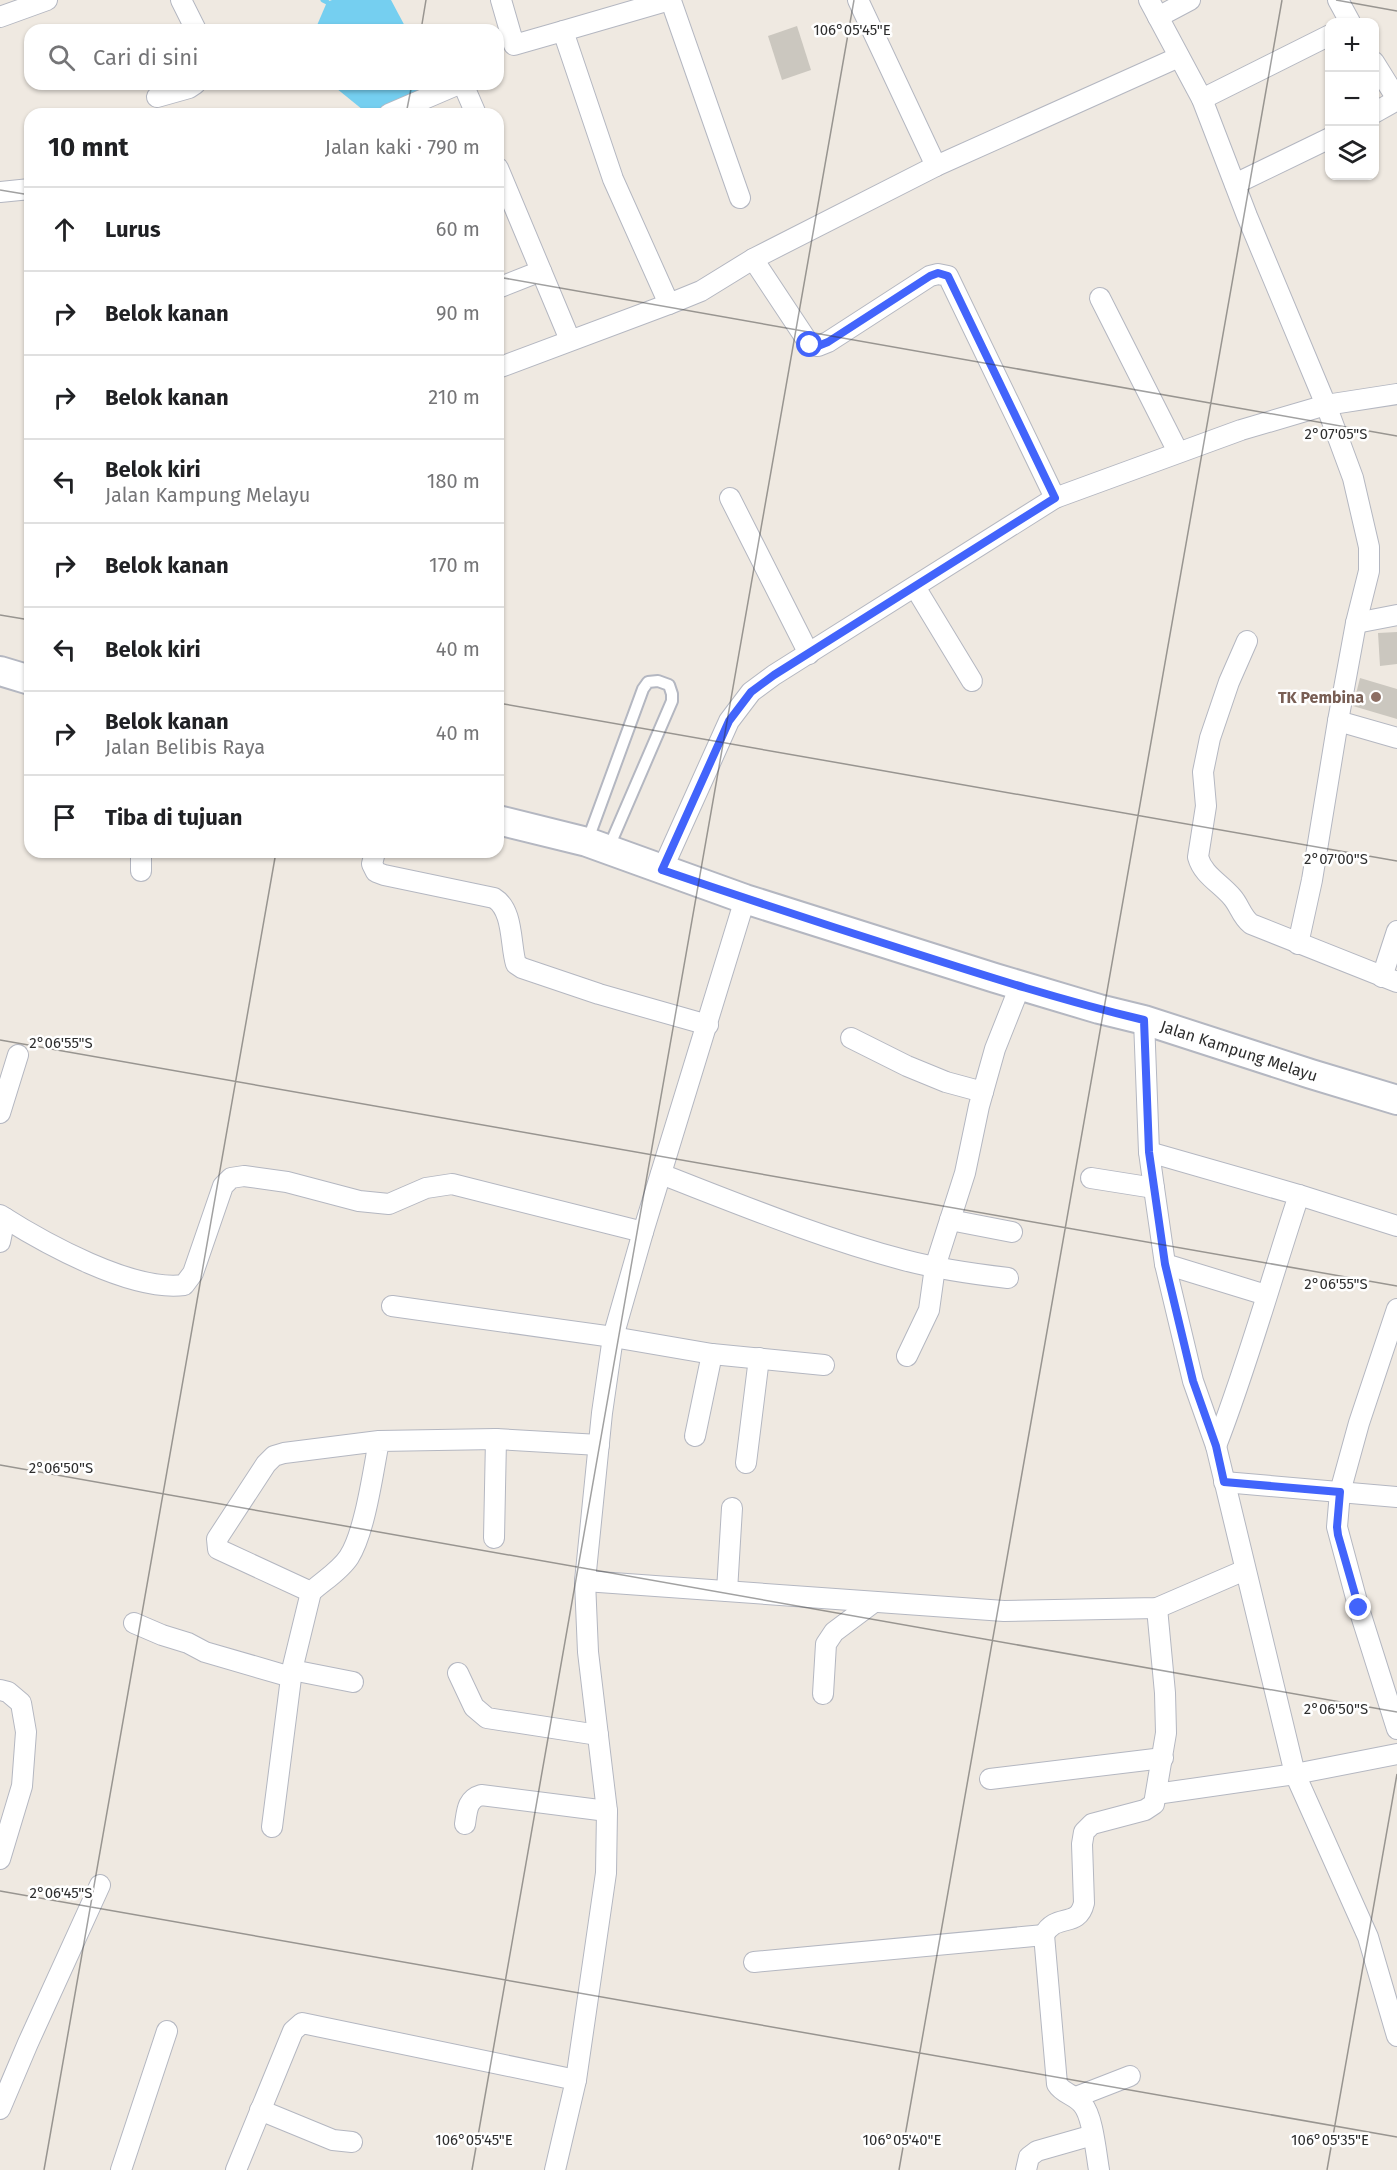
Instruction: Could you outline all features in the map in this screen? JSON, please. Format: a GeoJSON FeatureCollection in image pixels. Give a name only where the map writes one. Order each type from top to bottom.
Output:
{"type":"FeatureCollection","features":[{"type":"Feature","properties":{"kind":"main road"},"geometry":{"type":"LineString","coordinates":[[0,671],[24,678]]}},
{"type":"Feature","properties":{"kind":"main road","name":"Jalan Kampung Melayu"},"geometry":{"type":"LineString","coordinates":[[504,822],[597,846],[745,899],[1020,986],[1144,1020],[1397,1100]]}},
{"type":"Feature","properties":{"kind":"street"},"geometry":{"type":"LineString","coordinates":[[0,16],[47,0]]}},
{"type":"Feature","properties":{"kind":"street"},"geometry":{"type":"LineString","coordinates":[[181,0],[193,24]]}},
{"type":"Feature","properties":{"kind":"street"},"geometry":{"type":"LineString","coordinates":[[501,0],[503,24]]}},
{"type":"Feature","properties":{"kind":"street"},"geometry":{"type":"LineString","coordinates":[[858,0],[936,166]]}},
{"type":"Feature","properties":{"kind":"street"},"geometry":{"type":"LineString","coordinates":[[1190,0],[1154,8],[1202,99],[1326,405],[1353,478],[1369,547],[1369,571],[1356,623],[1324,816],[1298,944]]}},
{"type":"Feature","properties":{"kind":"street"},"geometry":{"type":"LineString","coordinates":[[1338,0],[1348,18]]}},
{"type":"Feature","properties":{"kind":"street"},"geometry":{"type":"LineString","coordinates":[[504,29],[506,49],[671,1],[740,198]]}},
{"type":"Feature","properties":{"kind":"street"},"geometry":{"type":"LineString","coordinates":[[563,31],[613,179],[669,304]]}},
{"type":"Feature","properties":{"kind":"street"},"geometry":{"type":"LineString","coordinates":[[1202,99],[1325,37]]}},
{"type":"Feature","properties":{"kind":"street"},"geometry":{"type":"LineString","coordinates":[[504,366],[701,291],[753,259],[936,166],[1179,57]]}},
{"type":"Feature","properties":{"kind":"street"},"geometry":{"type":"LineString","coordinates":[[1379,70],[1397,99],[1379,110]]}},
{"type":"Feature","properties":{"kind":"street"},"geometry":{"type":"LineString","coordinates":[[157,97],[182,90]]}},
{"type":"Feature","properties":{"kind":"street"},"geometry":{"type":"LineString","coordinates":[[403,108],[447,90]]}},
{"type":"Feature","properties":{"kind":"street"},"geometry":{"type":"LineString","coordinates":[[464,90],[473,108]]}},
{"type":"Feature","properties":{"kind":"street"},"geometry":{"type":"LineString","coordinates":[[1235,184],[1325,140]]}},
{"type":"Feature","properties":{"kind":"street"},"geometry":{"type":"LineString","coordinates":[[0,192],[24,190]]}},
{"type":"Feature","properties":{"kind":"street"},"geometry":{"type":"LineString","coordinates":[[506,211],[541,271],[570,340]]}},
{"type":"Feature","properties":{"kind":"street"},"geometry":{"type":"LineString","coordinates":[[753,259],[810,345],[818,346],[828,342],[930,276],[938,273],[948,276],[1055,498]]}},
{"type":"Feature","properties":{"kind":"street"},"geometry":{"type":"LineString","coordinates":[[504,286],[541,271]]}},
{"type":"Feature","properties":{"kind":"street"},"geometry":{"type":"LineString","coordinates":[[1100,298],[1178,452]]}},
{"type":"Feature","properties":{"kind":"street"},"geometry":{"type":"LineString","coordinates":[[662,870],[729,721],[751,692],[774,675],[1055,498],[1241,430],[1326,405],[1397,394]]}},
{"type":"Feature","properties":{"kind":"street"},"geometry":{"type":"LineString","coordinates":[[730,498],[809,654]]}},
{"type":"Feature","properties":{"kind":"street"},"geometry":{"type":"LineString","coordinates":[[915,587],[972,681]]}},
{"type":"Feature","properties":{"kind":"street"},"geometry":{"type":"LineString","coordinates":[[1356,623],[1397,615]]}},
{"type":"Feature","properties":{"kind":"street"},"geometry":{"type":"LineString","coordinates":[[1247,641],[1229,682],[1210,738],[1203,772],[1206,806],[1197,857],[1200,864],[1211,878],[1233,897],[1243,918],[1251,924],[1390,980],[1397,931]]}},
{"type":"Feature","properties":{"kind":"street"},"geometry":{"type":"LineString","coordinates":[[1338,721],[1397,738]]}},
{"type":"Feature","properties":{"kind":"street"},"geometry":{"type":"LineString","coordinates":[[374,858],[372,864],[376,872],[384,875],[500,901],[507,917],[516,964],[522,968],[708,1025]]}},
{"type":"Feature","properties":{"kind":"street"},"geometry":{"type":"LineString","coordinates":[[555,2170],[576,2080],[606,1873],[607,1812],[588,1652],[585,1581],[598,1445],[613,1337],[745,899]]}},
{"type":"Feature","properties":{"kind":"street"},"geometry":{"type":"LineString","coordinates":[[907,1356],[929,1310],[935,1267],[965,1173],[995,1049],[1020,986]]}},
{"type":"Feature","properties":{"kind":"street"},"geometry":{"type":"LineString","coordinates":[[1144,1020],[1149,1152],[1165,1264],[1193,1381],[1216,1446],[1295,1774],[1368,1937],[1397,2036]]}},
{"type":"Feature","properties":{"kind":"street"},"geometry":{"type":"LineString","coordinates":[[851,1038],[936,1078],[983,1092]]}},
{"type":"Feature","properties":{"kind":"street"},"geometry":{"type":"LineString","coordinates":[[0,1113],[18,1055]]}},
{"type":"Feature","properties":{"kind":"street"},"geometry":{"type":"LineString","coordinates":[[1149,1152],[1397,1226]]}},
{"type":"Feature","properties":{"kind":"street"},"geometry":{"type":"LineString","coordinates":[[662,1174],[795,1226],[903,1260],[1008,1278]]}},
{"type":"Feature","properties":{"kind":"street"},"geometry":{"type":"LineString","coordinates":[[0,1242],[2,1217],[95,1267],[169,1287],[184,1285],[193,1273],[223,1186],[231,1178],[244,1176],[287,1182],[359,1201],[389,1203],[426,1188],[452,1184],[643,1232]]}},
{"type":"Feature","properties":{"kind":"street"},"geometry":{"type":"LineString","coordinates":[[1091,1178],[1154,1188]]}},
{"type":"Feature","properties":{"kind":"street"},"geometry":{"type":"LineString","coordinates":[[1216,1446],[1250,1353],[1266,1294],[1299,1195]]}},
{"type":"Feature","properties":{"kind":"street"},"geometry":{"type":"LineString","coordinates":[[950,1220],[1012,1232]]}},
{"type":"Feature","properties":{"kind":"street"},"geometry":{"type":"LineString","coordinates":[[1165,1264],[1266,1294]]}},
{"type":"Feature","properties":{"kind":"street"},"geometry":{"type":"LineString","coordinates":[[392,1306],[613,1337],[712,1354],[824,1365]]}},
{"type":"Feature","properties":{"kind":"street"},"geometry":{"type":"LineString","coordinates":[[1397,1308],[1359,1423],[1340,1492],[1337,1527],[1397,1729]]}},
{"type":"Feature","properties":{"kind":"street"},"geometry":{"type":"LineString","coordinates":[[695,1436],[712,1354]]}},
{"type":"Feature","properties":{"kind":"street"},"geometry":{"type":"LineString","coordinates":[[746,1463],[759,1358]]}},
{"type":"Feature","properties":{"kind":"street"},"geometry":{"type":"LineString","coordinates":[[311,1592],[218,1549],[217,1539],[274,1456],[379,1441],[496,1440],[598,1445]]}},
{"type":"Feature","properties":{"kind":"street"},"geometry":{"type":"LineString","coordinates":[[494,1538],[496,1440]]}},
{"type":"Feature","properties":{"kind":"street"},"geometry":{"type":"LineString","coordinates":[[272,1827],[291,1673],[311,1592],[348,1559],[362,1521],[379,1441]]}},
{"type":"Feature","properties":{"kind":"street"},"geometry":{"type":"LineString","coordinates":[[1224,1482],[1397,1497]]}},
{"type":"Feature","properties":{"kind":"street"},"geometry":{"type":"LineString","coordinates":[[727,1591],[732,1508]]}},
{"type":"Feature","properties":{"kind":"street"},"geometry":{"type":"LineString","coordinates":[[585,1581],[1004,1611],[1157,1608],[1245,1570]]}},
{"type":"Feature","properties":{"kind":"street"},"geometry":{"type":"LineString","coordinates":[[823,1694],[826,1644],[834,1632],[874,1602]]}},
{"type":"Feature","properties":{"kind":"street"},"geometry":{"type":"LineString","coordinates":[[1099,2170],[1086,2107],[1077,2097],[1061,2090],[1058,2084],[1044,1935],[1054,1924],[1078,1917],[1082,1912],[1084,1833],[1092,1824],[1145,1810],[1154,1804],[1166,1733],[1165,1693],[1157,1608]]}},
{"type":"Feature","properties":{"kind":"street"},"geometry":{"type":"LineString","coordinates":[[134,1623],[188,1643],[205,1652],[291,1673],[353,1682]]}},
{"type":"Feature","properties":{"kind":"street"},"geometry":{"type":"LineString","coordinates":[[459,1673],[474,1707],[487,1718],[598,1736]]}},
{"type":"Feature","properties":{"kind":"street"},"geometry":{"type":"LineString","coordinates":[[0,1690],[8,1692],[21,1704],[26,1732],[22,1786],[0,1859]]}},
{"type":"Feature","properties":{"kind":"street"},"geometry":{"type":"LineString","coordinates":[[1156,1794],[1295,1774],[1397,1754]]}},
{"type":"Feature","properties":{"kind":"street"},"geometry":{"type":"LineString","coordinates":[[990,1779],[1162,1758]]}},
{"type":"Feature","properties":{"kind":"street"},"geometry":{"type":"LineString","coordinates":[[465,1824],[468,1805],[475,1797],[488,1794],[607,1812]]}},
{"type":"Feature","properties":{"kind":"street"},"geometry":{"type":"LineString","coordinates":[[0,2109],[100,1885]]}},
{"type":"Feature","properties":{"kind":"street"},"geometry":{"type":"LineString","coordinates":[[754,1962],[1044,1935]]}},
{"type":"Feature","properties":{"kind":"street"},"geometry":{"type":"LineString","coordinates":[[236,2170],[293,2031],[302,2023],[576,2080]]}},
{"type":"Feature","properties":{"kind":"street"},"geometry":{"type":"LineString","coordinates":[[121,2170],[167,2031]]}},
{"type":"Feature","properties":{"kind":"street"},"geometry":{"type":"LineString","coordinates":[[1077,2097],[1130,2076]]}},
{"type":"Feature","properties":{"kind":"street"},"geometry":{"type":"LineString","coordinates":[[260,2110],[333,2140],[352,2142]]}},
{"type":"Feature","properties":{"kind":"street"},"geometry":{"type":"LineString","coordinates":[[1026,2170],[1029,2157],[1037,2151],[1092,2135]]}},
{"type":"Feature","properties":{"kind":"lane"},"geometry":{"type":"LineString","coordinates":[[658,681],[669,685],[672,700],[597,846],[643,689],[648,682],[658,681]]}},
{"type":"Feature","properties":{"kind":"water"},"geometry":{"type":"Polygon","coordinates":[[[332,0],[391,0],[404,24],[318,24],[327,2],[332,0]]]}},
{"type":"Feature","properties":{"kind":"water"},"geometry":{"type":"Polygon","coordinates":[[[338,90],[428,91],[391,108],[361,108],[338,90]]]}},
{"type":"Feature","properties":{"kind":"building"},"geometry":{"type":"Polygon","coordinates":[[[797,26],[811,70],[782,80],[768,36],[797,26]]]}},
{"type":"Feature","properties":{"kind":"building","name":"TK Pembina"},"geometry":{"type":"Polygon","coordinates":[[[1397,632],[1397,664],[1380,666],[1378,633],[1397,632]]]}},
{"type":"Feature","properties":{"kind":"building","name":"TK Pembina"},"geometry":{"type":"Polygon","coordinates":[[[1360,678],[1397,689],[1397,719],[1353,706],[1360,678]]]}},
{"type":"Feature","properties":{"kind":"waterway"},"geometry":{"type":"LineString","coordinates":[[323,0],[327,2]]}},
{"type":"Feature","properties":{"kind":"place","name":"TK Pembina"},"geometry":{"type":"Point","coordinates":[1376,697]}},
{"type":"Feature","properties":{"kind":"route"},"geometry":{"type":"LineString","coordinates":[[810,345],[818,346],[828,342],[930,276],[938,273],[948,276],[1055,498],[774,675],[751,692],[729,721],[662,870],[745,899],[995,978],[1144,1020],[1149,1152],[1165,1264],[1193,1381],[1216,1446],[1224,1482],[1340,1492],[1338,1535],[1359,1608]]}}]}
